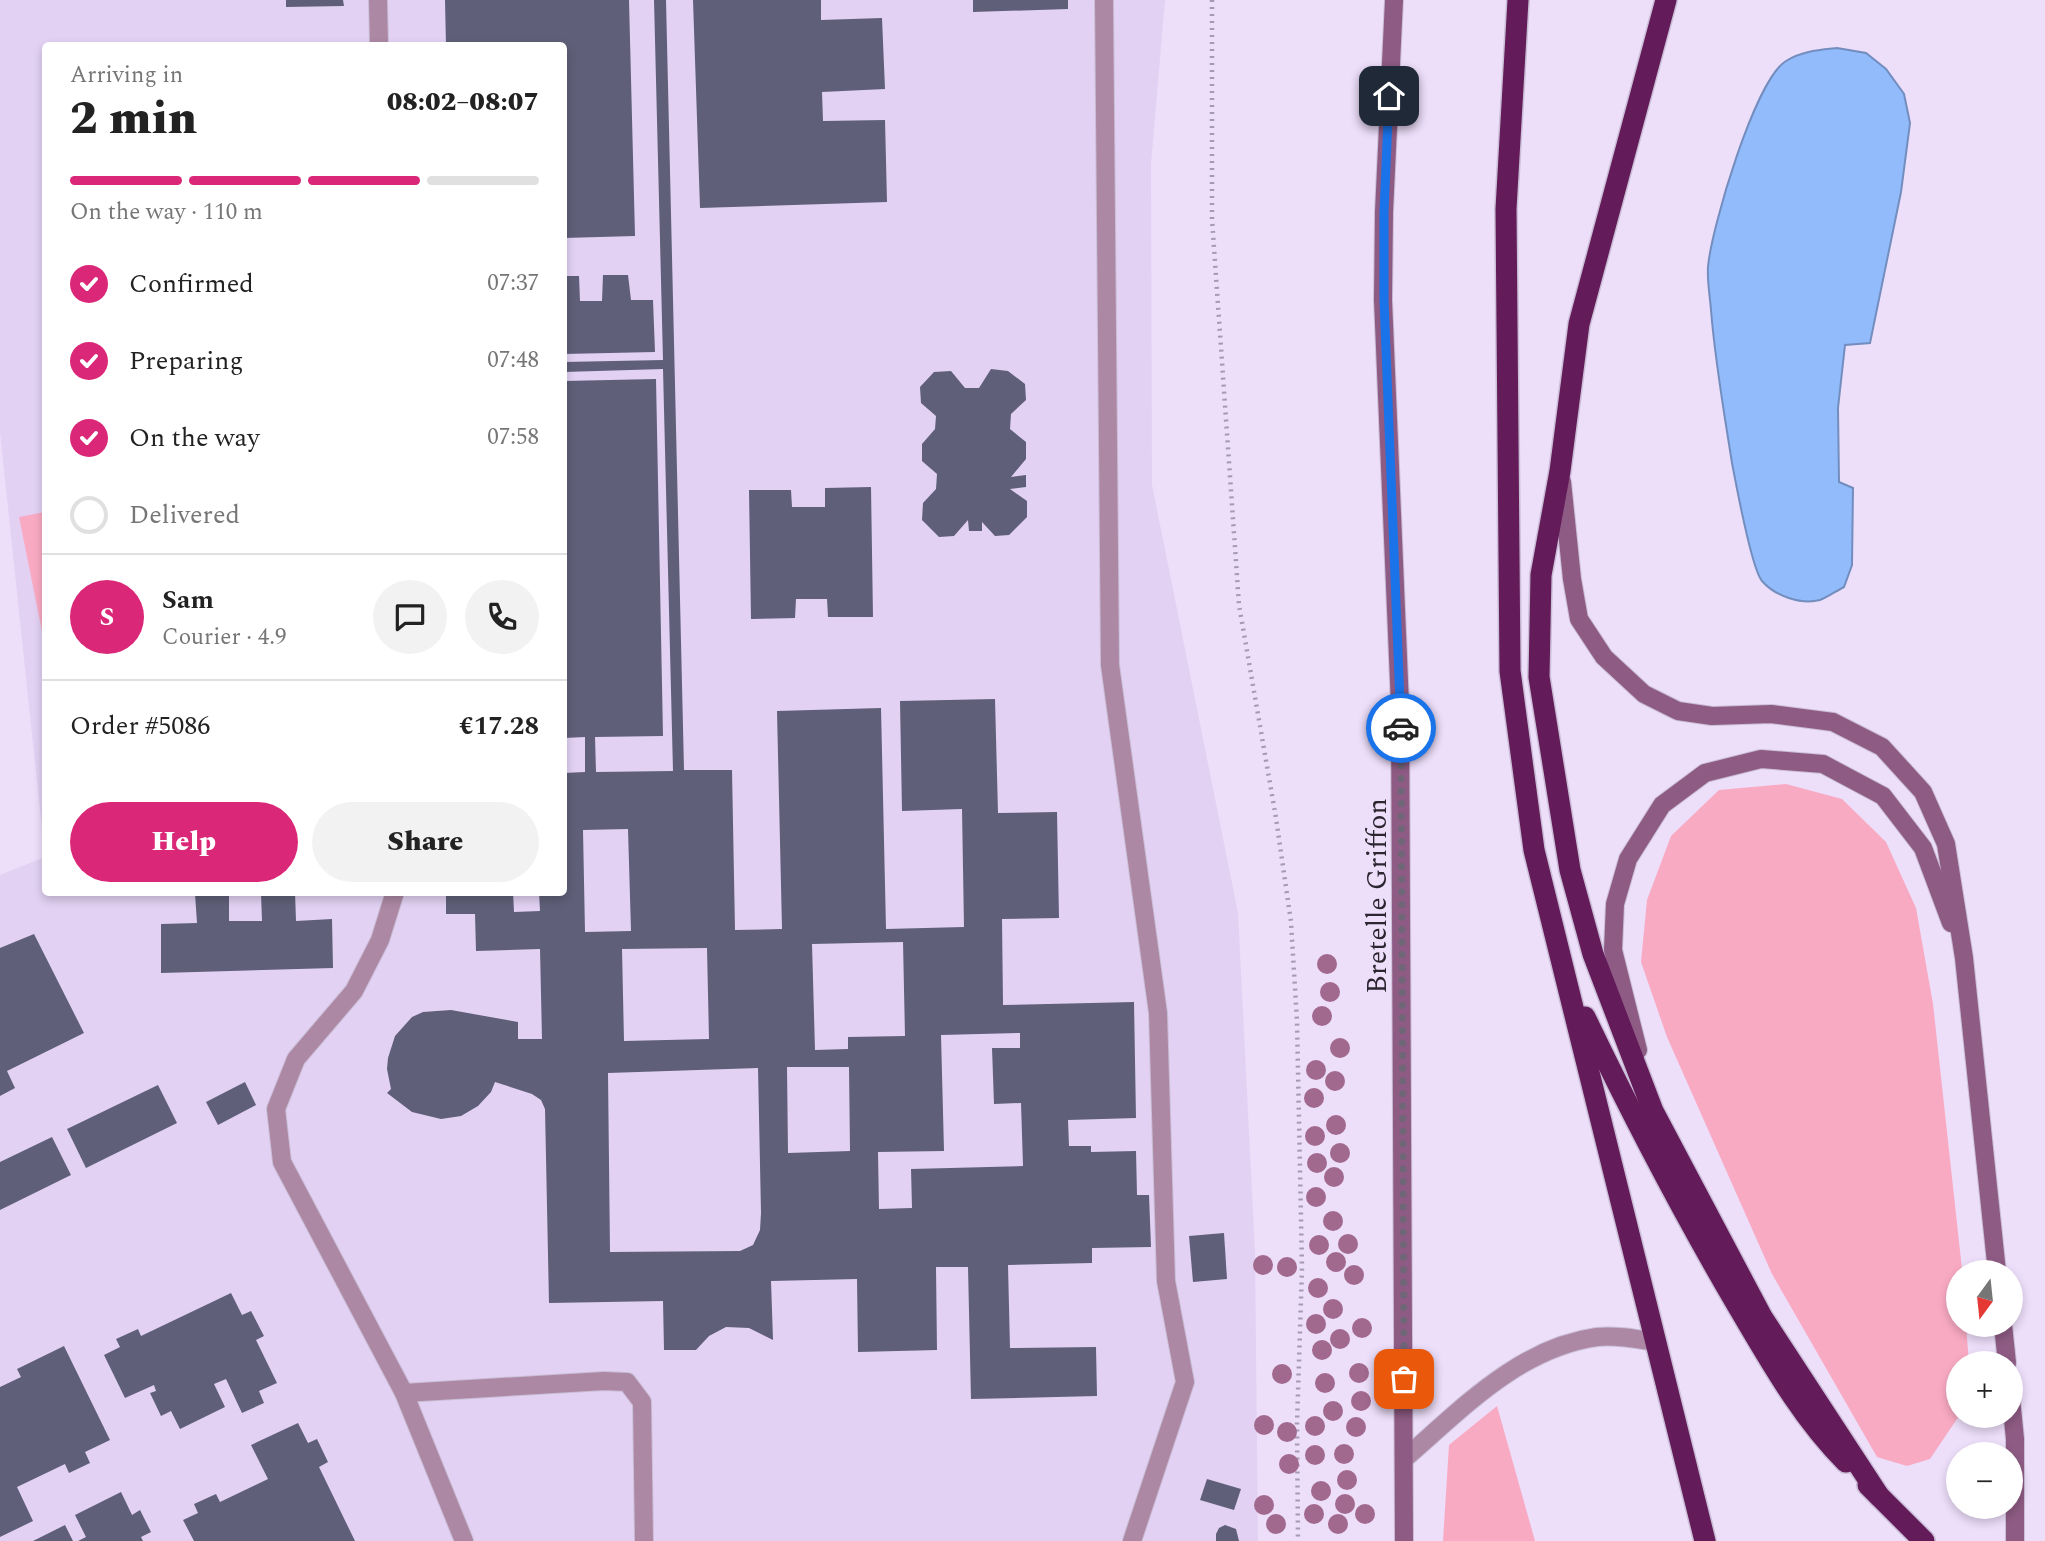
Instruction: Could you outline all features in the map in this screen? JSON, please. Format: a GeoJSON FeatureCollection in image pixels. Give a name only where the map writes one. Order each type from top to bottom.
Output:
{"type":"FeatureCollection","features":[{"type":"Feature","properties":{"kind":"highway"},"geometry":{"type":"LineString","coordinates":[[1518,0],[1506,209],[1510,671],[1534,850],[1705,1541]]}},
{"type":"Feature","properties":{"kind":"highway"},"geometry":{"type":"LineString","coordinates":[[1667,0],[1579,324],[1560,471],[1541,575],[1539,677],[1570,870],[1594,954],[1653,1111],[1762,1317],[1879,1496]]}},
{"type":"Feature","properties":{"kind":"highway"},"geometry":{"type":"LineString","coordinates":[[1566,978],[1636,1124],[1771,1362],[1827,1443],[1924,1541]]}},
{"type":"Feature","properties":{"kind":"main road","name":"Bretelle Griffon"},"geometry":{"type":"LineString","coordinates":[[1394,0],[1384,212],[1384,300],[1401,705],[1404,1541]]}},
{"type":"Feature","properties":{"kind":"main road"},"geometry":{"type":"LineString","coordinates":[[1560,471],[1579,619],[1604,657],[1644,694],[1678,711],[1712,716],[1771,714],[1833,722],[1882,747],[1923,792],[1947,844],[1964,958],[1996,1260]]}},
{"type":"Feature","properties":{"kind":"main road"},"geometry":{"type":"LineString","coordinates":[[1653,1111],[1613,950],[1615,904],[1628,859],[1662,805],[1705,773],[1761,759],[1823,764],[1883,796],[1923,848],[1964,958]]}},
{"type":"Feature","properties":{"kind":"main road"},"geometry":{"type":"LineString","coordinates":[[2014,1428],[2015,1541]]}},
{"type":"Feature","properties":{"kind":"lane"},"geometry":{"type":"LineString","coordinates":[[378,0],[379,42]]}},
{"type":"Feature","properties":{"kind":"lane"},"geometry":{"type":"LineString","coordinates":[[1104,0],[1110,665],[1158,1013],[1166,1281],[1185,1382],[1132,1541]]}},
{"type":"Feature","properties":{"kind":"lane"},"geometry":{"type":"LineString","coordinates":[[394,896],[380,940],[354,991],[296,1059],[276,1110],[282,1162],[404,1393],[464,1541]]}},
{"type":"Feature","properties":{"kind":"lane"},"geometry":{"type":"LineString","coordinates":[[1404,1459],[1494,1382],[1543,1352],[1597,1337],[1656,1342]]}},
{"type":"Feature","properties":{"kind":"lane"},"geometry":{"type":"LineString","coordinates":[[404,1393],[604,1381],[627,1382],[642,1402],[644,1541]]}},
{"type":"Feature","properties":{"kind":"path"},"geometry":{"type":"LineString","coordinates":[[1212,0],[1212,219],[1239,605],[1291,922],[1297,1021],[1303,1268],[1297,1424],[1298,1541]]}},
{"type":"Feature","properties":{"kind":"shaded area"},"geometry":{"type":"Polygon","coordinates":[[[0,0],[1165,0],[1151,164],[1152,485],[1238,913],[1255,1253],[1258,1541],[0,1541],[0,875],[42,858],[42,896],[567,896],[567,42],[42,42],[42,829],[0,432],[0,0]]]}},
{"type":"Feature","properties":{"kind":"shaded area"},"geometry":{"type":"Polygon","coordinates":[[[42,513],[42,631],[19,517],[42,513]]]}},
{"type":"Feature","properties":{"kind":"shaded area"},"geometry":{"type":"Polygon","coordinates":[[[1786,784],[1842,799],[1886,842],[1916,908],[1933,1004],[1961,1260],[1946,1260],[1946,1337],[1967,1337],[1968,1351],[1946,1351],[1946,1428],[1951,1428],[1930,1459],[1907,1466],[1877,1457],[1772,1274],[1667,1037],[1641,962],[1647,900],[1671,836],[1719,790],[1786,784]]]}},
{"type":"Feature","properties":{"kind":"shaded area"},"geometry":{"type":"Polygon","coordinates":[[[1497,1406],[1535,1541],[1443,1541],[1449,1445],[1497,1406]]]}},
{"type":"Feature","properties":{"kind":"water"},"geometry":{"type":"Polygon","coordinates":[[[1837,48],[1866,53],[1886,69],[1904,94],[1910,123],[1901,192],[1870,343],[1845,345],[1838,408],[1839,482],[1853,488],[1852,565],[1844,587],[1820,600],[1805,601],[1789,598],[1767,586],[1753,560],[1744,525],[1723,406],[1708,267],[1717,221],[1736,157],[1761,96],[1774,74],[1786,61],[1798,55],[1837,48]]]}},
{"type":"Feature","properties":{"kind":"building"},"geometry":{"type":"Polygon","coordinates":[[[286,0],[343,0],[344,6],[286,7],[286,0]]]}},
{"type":"Feature","properties":{"kind":"building"},"geometry":{"type":"Polygon","coordinates":[[[445,0],[629,0],[635,236],[567,238],[567,42],[446,42],[445,0]]]}},
{"type":"Feature","properties":{"kind":"building"},"geometry":{"type":"Polygon","coordinates":[[[654,0],[666,0],[684,770],[732,770],[735,930],[782,929],[777,711],[881,708],[886,929],[964,927],[962,809],[902,811],[900,701],[995,699],[998,813],[1057,812],[1059,918],[1002,919],[1003,1005],[1134,1002],[1136,1118],[1068,1120],[1069,1146],[1091,1146],[1091,1152],[1136,1151],[1137,1195],[1149,1195],[1151,1247],[1092,1248],[1092,1263],[1008,1265],[1010,1348],[1096,1347],[1097,1396],[971,1399],[968,1267],[936,1267],[937,1350],[858,1352],[857,1279],[771,1281],[773,1340],[749,1328],[726,1327],[709,1336],[696,1350],[664,1350],[663,1301],[549,1303],[545,1109],[541,1100],[532,1094],[495,1082],[491,1092],[478,1106],[461,1116],[441,1119],[412,1112],[387,1093],[391,1089],[388,1058],[395,1036],[412,1017],[423,1012],[451,1010],[518,1022],[518,1039],[542,1039],[540,949],[476,951],[475,914],[446,914],[446,896],[513,896],[514,912],[540,911],[539,896],[567,896],[567,773],[585,772],[585,737],[567,738],[567,381],[656,379],[663,736],[595,737],[596,772],[673,771],[663,369],[567,372],[567,362],[663,360],[654,0]],[[628,829],[583,830],[585,932],[631,931],[628,829]],[[903,942],[812,944],[815,1050],[848,1049],[848,1037],[905,1036],[903,942]],[[707,948],[622,949],[624,1041],[709,1039],[707,948]],[[1020,1033],[941,1035],[944,1151],[878,1152],[879,1209],[912,1208],[911,1169],[1023,1166],[1021,1103],[994,1104],[992,1048],[1020,1048],[1020,1033]],[[787,1067],[788,1153],[850,1151],[849,1067],[787,1067]],[[758,1068],[608,1073],[610,1252],[740,1251],[753,1245],[760,1230],[761,1213],[758,1068]]]}},
{"type":"Feature","properties":{"kind":"building"},"geometry":{"type":"Polygon","coordinates":[[[693,0],[821,0],[821,20],[882,18],[885,89],[822,92],[823,121],[885,120],[887,202],[700,208],[693,0]]]}},
{"type":"Feature","properties":{"kind":"building"},"geometry":{"type":"Polygon","coordinates":[[[973,0],[1068,0],[1068,9],[973,12],[973,0]]]}},
{"type":"Feature","properties":{"kind":"building"},"geometry":{"type":"Polygon","coordinates":[[[603,275],[628,275],[631,300],[653,300],[655,352],[567,354],[567,276],[579,276],[580,301],[602,301],[603,275]]]}},
{"type":"Feature","properties":{"kind":"building"},"geometry":{"type":"Polygon","coordinates":[[[991,369],[1008,371],[1025,384],[1026,400],[1011,414],[1010,429],[1026,442],[1026,459],[1011,477],[1026,475],[1026,487],[1010,489],[1027,501],[1027,517],[1009,535],[995,536],[982,522],[982,531],[969,531],[968,520],[954,536],[939,537],[922,520],[923,503],[936,489],[937,474],[922,461],[922,444],[935,429],[936,416],[921,403],[920,387],[934,372],[951,371],[965,388],[979,388],[991,369]]]}},
{"type":"Feature","properties":{"kind":"building"},"geometry":{"type":"Polygon","coordinates":[[[871,487],[873,617],[828,617],[827,599],[796,599],[795,618],[751,619],[749,490],[791,490],[792,507],[825,507],[825,488],[871,487]]]}},
{"type":"Feature","properties":{"kind":"building"},"geometry":{"type":"Polygon","coordinates":[[[195,896],[229,896],[229,921],[262,921],[261,896],[295,896],[296,921],[332,919],[333,968],[161,973],[161,924],[197,923],[195,896]]]}},
{"type":"Feature","properties":{"kind":"building"},"geometry":{"type":"Polygon","coordinates":[[[34,934],[84,1033],[7,1071],[15,1088],[0,1096],[0,948],[34,934]]]}},
{"type":"Feature","properties":{"kind":"building"},"geometry":{"type":"Polygon","coordinates":[[[245,1082],[256,1105],[218,1125],[206,1102],[245,1082]]]}},
{"type":"Feature","properties":{"kind":"building"},"geometry":{"type":"Polygon","coordinates":[[[158,1085],[177,1123],[86,1168],[67,1129],[158,1085]]]}},
{"type":"Feature","properties":{"kind":"building"},"geometry":{"type":"Polygon","coordinates":[[[52,1137],[71,1175],[0,1210],[0,1162],[52,1137]]]}},
{"type":"Feature","properties":{"kind":"building"},"geometry":{"type":"Polygon","coordinates":[[[1224,1233],[1227,1279],[1193,1282],[1189,1236],[1224,1233]]]}},
{"type":"Feature","properties":{"kind":"building"},"geometry":{"type":"Polygon","coordinates":[[[231,1293],[242,1315],[251,1311],[264,1336],[256,1340],[277,1383],[259,1391],[264,1403],[242,1413],[226,1379],[214,1384],[225,1407],[180,1429],[171,1411],[161,1416],[150,1393],[156,1391],[154,1385],[125,1398],[104,1355],[120,1347],[116,1339],[138,1329],[141,1336],[231,1293]]]}},
{"type":"Feature","properties":{"kind":"building"},"geometry":{"type":"Polygon","coordinates":[[[64,1346],[110,1440],[85,1452],[90,1463],[69,1473],[65,1464],[17,1487],[33,1521],[0,1537],[0,1387],[21,1377],[17,1369],[64,1346]]]}},
{"type":"Feature","properties":{"kind":"building"},"geometry":{"type":"Polygon","coordinates":[[[298,1423],[308,1443],[317,1439],[328,1462],[319,1467],[355,1541],[194,1541],[183,1520],[198,1513],[194,1504],[216,1494],[220,1502],[268,1479],[251,1445],[298,1423]]]}},
{"type":"Feature","properties":{"kind":"building"},"geometry":{"type":"Polygon","coordinates":[[[1207,1479],[1241,1489],[1234,1510],[1200,1500],[1207,1479]]]}},
{"type":"Feature","properties":{"kind":"building"},"geometry":{"type":"Polygon","coordinates":[[[121,1492],[132,1515],[140,1510],[151,1532],[141,1537],[143,1541],[78,1541],[86,1537],[75,1515],[121,1492]]]}},
{"type":"Feature","properties":{"kind":"building"},"geometry":{"type":"Polygon","coordinates":[[[65,1525],[73,1541],[33,1541],[65,1525]]]}},
{"type":"Feature","properties":{"kind":"building"},"geometry":{"type":"Polygon","coordinates":[[[1225,1525],[1236,1529],[1239,1541],[1216,1541],[1219,1528],[1225,1525]]]}},
{"type":"Feature","properties":{"kind":"way so far"},"geometry":{"type":"LineString","coordinates":[[1401,728],[1404,1379]]}},
{"type":"Feature","properties":{"kind":"route"},"geometry":{"type":"LineString","coordinates":[[1389,96],[1384,212],[1384,300],[1401,728]]}}]}
